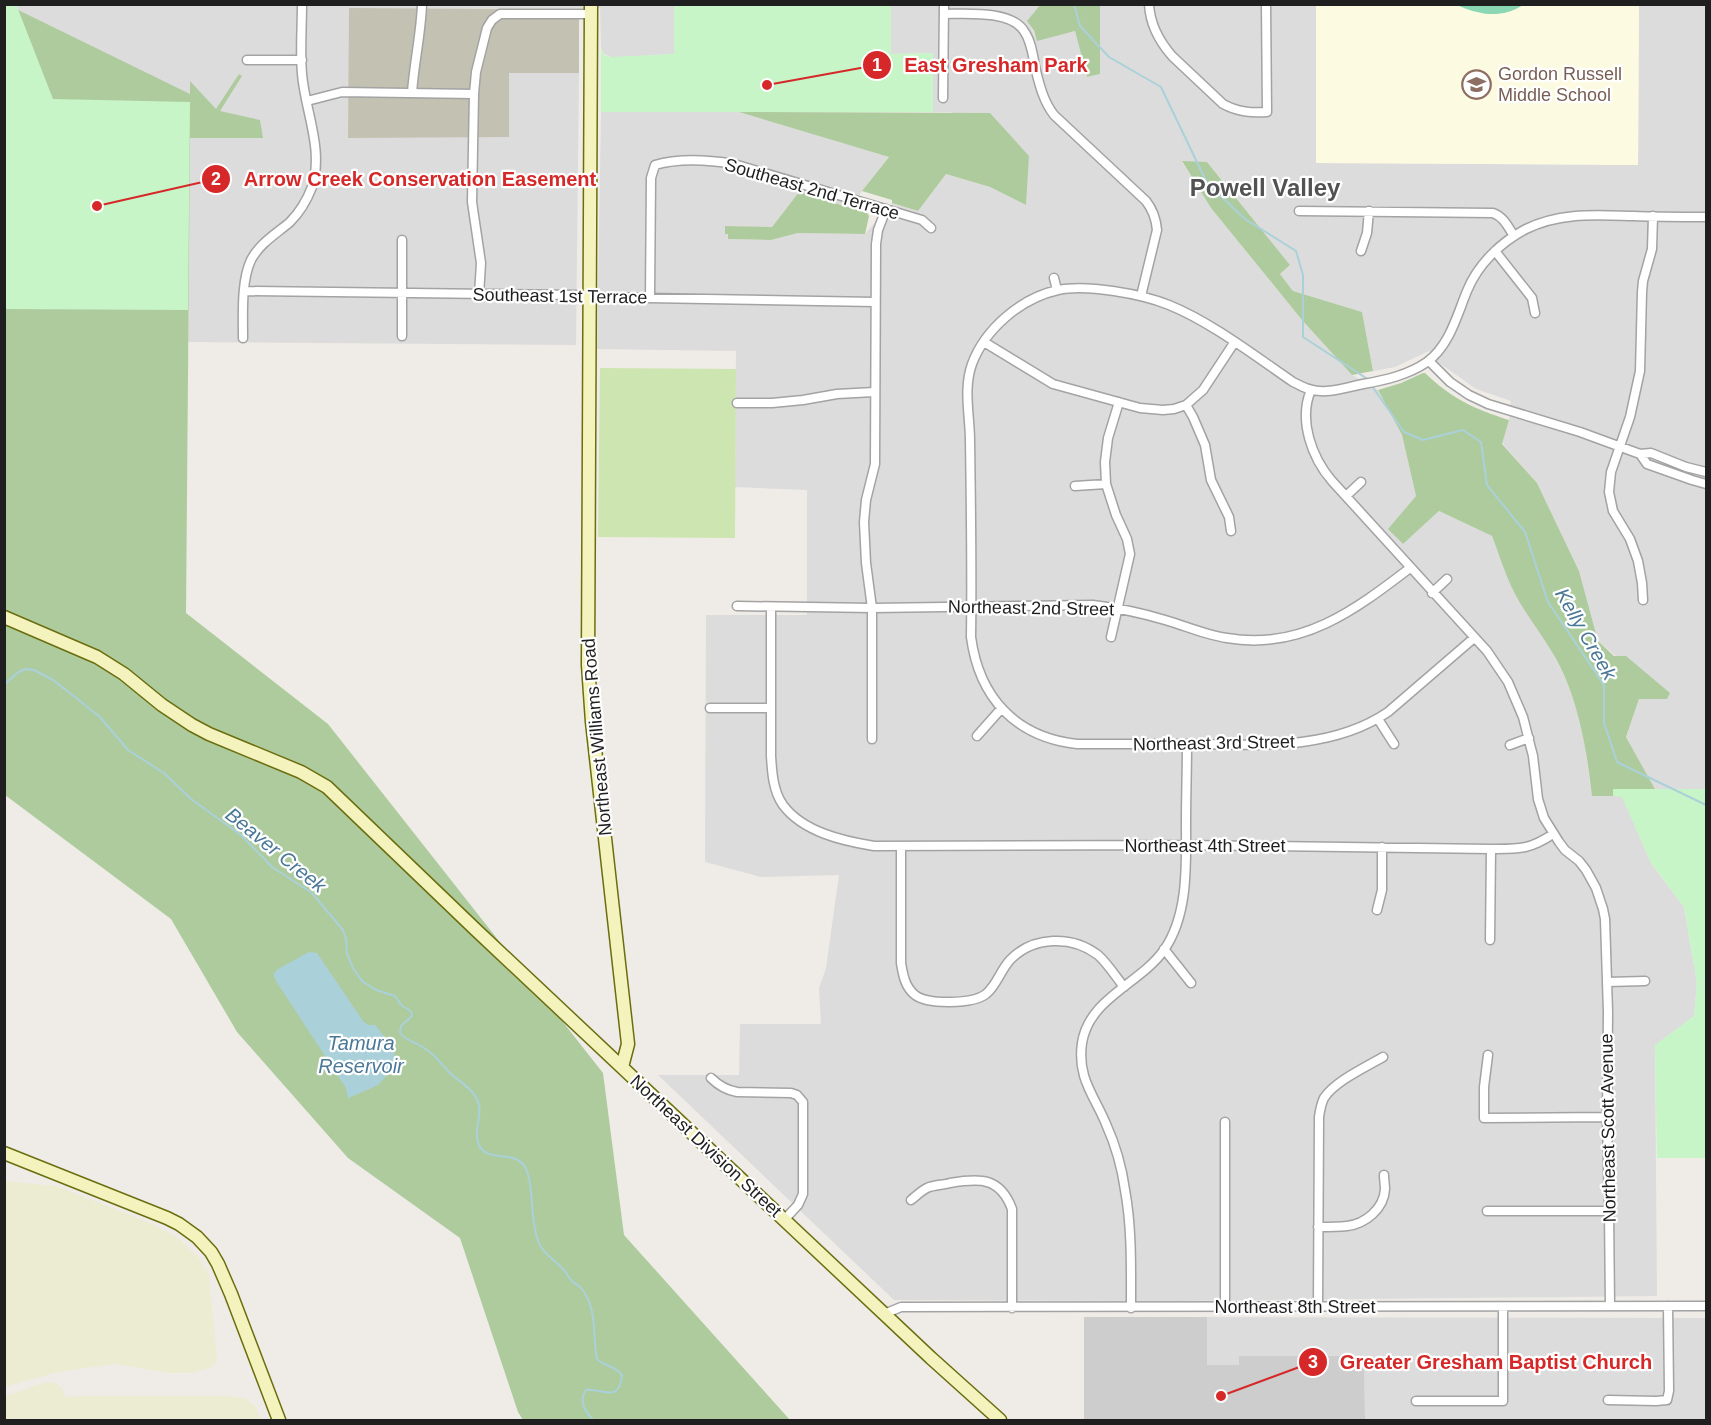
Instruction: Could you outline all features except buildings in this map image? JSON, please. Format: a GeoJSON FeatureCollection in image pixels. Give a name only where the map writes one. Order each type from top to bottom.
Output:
{"type":"FeatureCollection","features":[{"type":"Feature","properties":{"kind":"street"},"geometry":{"type":"LineString","coordinates":[[243,338],[244,291],[250,261],[262,244],[303,207],[312,185],[315,134],[303,79],[302,4]]}},
{"type":"Feature","properties":{"kind":"street"},"geometry":{"type":"LineString","coordinates":[[412,93],[421,30],[422,4]]}},
{"type":"Feature","properties":{"kind":"street"},"geometry":{"type":"LineString","coordinates":[[944,4],[944,98]]}},
{"type":"Feature","properties":{"kind":"street"},"geometry":{"type":"LineString","coordinates":[[1149,4],[1151,20],[1159,39],[1188,72],[1223,104],[1242,112],[1267,112],[1266,4]]}},
{"type":"Feature","properties":{"kind":"street"},"geometry":{"type":"LineString","coordinates":[[479,295],[481,263],[471,202],[474,94],[476,72],[487,28],[492,20],[500,15],[591,9]]}},
{"type":"Feature","properties":{"kind":"street","name":"Northeast Williams Road"},"geometry":{"type":"LineString","coordinates":[[591,9],[588,675],[628,1044],[622,1067]]}},
{"type":"Feature","properties":{"kind":"street"},"geometry":{"type":"LineString","coordinates":[[944,14],[985,14],[1008,18],[1023,28],[1030,42],[1040,89],[1048,107],[1152,209],[1157,230],[1141,296]]}},
{"type":"Feature","properties":{"kind":"street"},"geometry":{"type":"LineString","coordinates":[[248,60],[302,60]]}},
{"type":"Feature","properties":{"kind":"street"},"geometry":{"type":"LineString","coordinates":[[307,100],[342,92],[474,94]]}},
{"type":"Feature","properties":{"kind":"street","name":"Southeast 2nd Terrace"},"geometry":{"type":"LineString","coordinates":[[650,297],[651,178],[655,165],[668,161],[734,164],[922,220],[931,228]]}},
{"type":"Feature","properties":{"kind":"street"},"geometry":{"type":"LineString","coordinates":[[872,739],[872,608],[864,522],[866,500],[875,464],[876,244],[878,230],[886,209]]}},
{"type":"Feature","properties":{"kind":"street"},"geometry":{"type":"LineString","coordinates":[[1299,211],[1493,213],[1503,219],[1514,236]]}},
{"type":"Feature","properties":{"kind":"street"},"geometry":{"type":"LineString","coordinates":[[1361,251],[1367,232],[1369,211]]}},
{"type":"Feature","properties":{"kind":"street"},"geometry":{"type":"LineString","coordinates":[[1054,278],[1057,290],[1104,290],[1141,296],[1168,304],[1193,316],[1293,382],[1311,390],[1327,391],[1402,376],[1429,361],[1443,345],[1453,328],[1475,274],[1495,251],[1514,236],[1547,220],[1571,215],[1707,217]]}},
{"type":"Feature","properties":{"kind":"street"},"geometry":{"type":"LineString","coordinates":[[1643,600],[1638,561],[1630,539],[1613,511],[1609,492],[1611,472],[1630,417],[1640,370],[1642,292],[1652,249],[1653,216]]}},
{"type":"Feature","properties":{"kind":"street"},"geometry":{"type":"LineString","coordinates":[[402,240],[402,336]]}},
{"type":"Feature","properties":{"kind":"street"},"geometry":{"type":"LineString","coordinates":[[1495,251],[1532,298],[1535,313]]}},
{"type":"Feature","properties":{"kind":"street","name":"Northeast 3rd Street"},"geometry":{"type":"LineString","coordinates":[[1057,290],[1015,309],[1001,320],[984,342],[972,365],[967,391],[970,430],[971,636],[982,676],[1001,709],[1028,729],[1047,738],[1066,743],[1280,745],[1305,742],[1341,734],[1378,719],[1474,638]]}},
{"type":"Feature","properties":{"kind":"street","name":"Southeast 1st Terrace"},"geometry":{"type":"LineString","coordinates":[[244,291],[875,302]]}},
{"type":"Feature","properties":{"kind":"street"},"geometry":{"type":"LineString","coordinates":[[984,342],[1053,384],[1140,408],[1163,410],[1186,405],[1203,390],[1234,343]]}},
{"type":"Feature","properties":{"kind":"street"},"geometry":{"type":"LineString","coordinates":[[1429,361],[1450,382],[1468,395],[1488,404],[1580,432],[1640,454],[1651,453],[1686,467],[1707,472]]}},
{"type":"Feature","properties":{"kind":"street","name":"Northeast Scott Avenue"},"geometry":{"type":"LineString","coordinates":[[1311,390],[1306,411],[1307,429],[1312,448],[1326,474],[1498,666],[1516,699],[1529,738],[1538,799],[1544,818],[1565,850],[1580,861],[1596,888],[1605,919],[1610,1306]]}},
{"type":"Feature","properties":{"kind":"street"},"geometry":{"type":"LineString","coordinates":[[737,403],[772,403],[837,394],[874,392]]}},
{"type":"Feature","properties":{"kind":"street"},"geometry":{"type":"LineString","coordinates":[[1110,637],[1130,554],[1127,539],[1106,484],[1105,462],[1108,438],[1119,402]]}},
{"type":"Feature","properties":{"kind":"street"},"geometry":{"type":"LineString","coordinates":[[1186,405],[1205,446],[1211,480],[1229,517],[1231,531]]}},
{"type":"Feature","properties":{"kind":"street"},"geometry":{"type":"LineString","coordinates":[[1640,454],[1647,464],[1707,484]]}},
{"type":"Feature","properties":{"kind":"street"},"geometry":{"type":"LineString","coordinates":[[1346,496],[1362,482]]}},
{"type":"Feature","properties":{"kind":"street"},"geometry":{"type":"LineString","coordinates":[[1075,486],[1106,484]]}},
{"type":"Feature","properties":{"kind":"street","name":"Northeast 2nd Street"},"geometry":{"type":"LineString","coordinates":[[737,606],[872,608],[1093,606],[1144,614],[1227,638],[1279,639],[1316,629],[1343,616],[1410,568]]}},
{"type":"Feature","properties":{"kind":"street"},"geometry":{"type":"LineString","coordinates":[[1432,593],[1447,579]]}},
{"type":"Feature","properties":{"kind":"street","name":"Northeast 4th Street"},"geometry":{"type":"LineString","coordinates":[[771,607],[770,708],[772,774],[776,790],[782,803],[790,812],[810,827],[854,843],[874,846],[1186,845],[1491,849],[1528,847],[1553,834]]}},
{"type":"Feature","properties":{"kind":"street","name":"Northeast Division Street"},"geometry":{"type":"LineString","coordinates":[[4,617],[97,657],[124,674],[162,705],[209,734],[320,782],[884,1314],[1000,1420]]}},
{"type":"Feature","properties":{"kind":"street"},"geometry":{"type":"LineString","coordinates":[[710,708],[770,708]]}},
{"type":"Feature","properties":{"kind":"street"},"geometry":{"type":"LineString","coordinates":[[977,736],[1001,709]]}},
{"type":"Feature","properties":{"kind":"street"},"geometry":{"type":"LineString","coordinates":[[1378,719],[1394,744]]}},
{"type":"Feature","properties":{"kind":"street"},"geometry":{"type":"LineString","coordinates":[[1510,745],[1529,738]]}},
{"type":"Feature","properties":{"kind":"street"},"geometry":{"type":"LineString","coordinates":[[1131,1308],[1130,1235],[1125,1190],[1107,1125],[1084,1080],[1081,1061],[1083,1041],[1089,1023],[1100,1007],[1151,965],[1164,949],[1178,920],[1184,893],[1187,744]]}},
{"type":"Feature","properties":{"kind":"street"},"geometry":{"type":"LineString","coordinates":[[901,846],[901,963],[903,977],[908,988],[916,996],[926,1000],[962,1002],[981,998],[995,985],[1005,967],[1019,952],[1037,944],[1057,940],[1077,944],[1095,953],[1124,987]]}},
{"type":"Feature","properties":{"kind":"street"},"geometry":{"type":"LineString","coordinates":[[1377,910],[1382,890],[1383,847]]}},
{"type":"Feature","properties":{"kind":"street"},"geometry":{"type":"LineString","coordinates":[[1490,940],[1491,849]]}},
{"type":"Feature","properties":{"kind":"street"},"geometry":{"type":"LineString","coordinates":[[1164,949],[1191,983]]}},
{"type":"Feature","properties":{"kind":"street"},"geometry":{"type":"LineString","coordinates":[[1607,982],[1645,981]]}},
{"type":"Feature","properties":{"kind":"street"},"geometry":{"type":"LineString","coordinates":[[1488,1055],[1484,1087],[1484,1118],[1606,1117]]}},
{"type":"Feature","properties":{"kind":"street"},"geometry":{"type":"LineString","coordinates":[[1318,1307],[1320,1107],[1330,1090],[1383,1057]]}},
{"type":"Feature","properties":{"kind":"street"},"geometry":{"type":"LineString","coordinates":[[711,1078],[720,1087],[729,1090],[791,1093],[803,1101],[803,1194],[798,1205],[784,1220]]}},
{"type":"Feature","properties":{"kind":"street"},"geometry":{"type":"LineString","coordinates":[[1225,1122],[1225,1307]]}},
{"type":"Feature","properties":{"kind":"street"},"geometry":{"type":"LineString","coordinates":[[4,1153],[167,1218],[197,1237],[211,1252],[223,1276],[279,1420]]}},
{"type":"Feature","properties":{"kind":"street"},"geometry":{"type":"LineString","coordinates":[[1318,1227],[1348,1226],[1369,1218],[1382,1200],[1385,1191],[1384,1175]]}},
{"type":"Feature","properties":{"kind":"street"},"geometry":{"type":"LineString","coordinates":[[911,1200],[928,1187],[974,1179],[995,1185],[1003,1191],[1012,1209],[1012,1308]]}},
{"type":"Feature","properties":{"kind":"street"},"geometry":{"type":"LineString","coordinates":[[1486,1211],[1610,1211]]}},
{"type":"Feature","properties":{"kind":"street"},"geometry":{"type":"LineString","coordinates":[[1608,1400],[1667,1400],[1669,1391],[1668,1306]]}},
{"type":"Feature","properties":{"kind":"street","name":"Northeast 8th Street"},"geometry":{"type":"LineString","coordinates":[[884,1314],[901,1307],[1707,1306]]}},
{"type":"Feature","properties":{"kind":"street"},"geometry":{"type":"LineString","coordinates":[[1416,1401],[1503,1401],[1503,1307]]}},
{"type":"Feature","properties":{"kind":"shaded area"},"geometry":{"type":"Polygon","coordinates":[[[16,5],[674,5],[674,54],[610,57],[603,53],[600,8],[349,8],[509,137],[509,73],[579,73],[576,345],[188,342],[190,103],[53,99],[16,5]]]}},
{"type":"Feature","properties":{"kind":"shaded area"},"geometry":{"type":"Polygon","coordinates":[[[891,5],[1041,5],[1028,21],[1037,40],[1075,31],[1087,77],[1100,74],[1100,5],[1316,5],[1316,163],[1638,165],[1639,5],[1706,5],[1706,789],[1655,789],[1626,737],[1639,699],[1667,699],[1598,641],[1579,571],[1537,483],[1502,443],[1509,420],[1511,401],[1476,389],[1438,362],[1429,351],[1395,367],[1373,371],[1362,312],[1293,291],[1280,274],[1290,265],[1207,162],[1182,162],[1211,208],[1302,320],[1352,375],[1378,390],[1402,435],[1416,496],[1389,529],[1403,544],[1439,511],[1492,536],[1513,590],[1548,645],[1575,703],[1583,733],[1592,796],[1622,796],[1651,863],[1684,907],[1697,983],[1694,1016],[1655,1046],[1657,1296],[1180,1301],[894,1300],[658,1075],[739,1075],[740,1024],[821,1024],[819,988],[826,968],[839,875],[761,877],[705,862],[706,615],[807,615],[807,490],[735,487],[736,351],[597,349],[601,112],[739,112],[889,157],[851,208],[799,192],[772,227],[725,226],[728,239],[771,240],[798,233],[865,234],[892,203],[918,211],[946,174],[990,187],[1026,205],[951,112],[933,112],[933,53],[891,54],[891,5]]]}},
{"type":"Feature","properties":{"kind":"shaded area","name":"Gordon Russell Middle School"},"geometry":{"type":"Polygon","coordinates":[[[1316,5],[1639,5],[1638,165],[1316,163],[1316,5]]]}},
{"type":"Feature","properties":{"kind":"shaded area"},"geometry":{"type":"Polygon","coordinates":[[[349,8],[579,9],[579,73],[509,73],[509,137],[348,138],[349,8]]]}},
{"type":"Feature","properties":{"kind":"shaded area"},"geometry":{"type":"Polygon","coordinates":[[[4,1181],[56,1186],[150,1223],[178,1238],[198,1257],[209,1274],[217,1359],[214,1366],[193,1373],[169,1373],[116,1364],[57,1372],[5,1387],[4,1181]]]}},
{"type":"Feature","properties":{"kind":"shaded area"},"geometry":{"type":"Polygon","coordinates":[[[1084,1317],[1207,1317],[1207,1365],[1239,1365],[1239,1356],[1364,1356],[1365,1420],[1084,1420],[1084,1317]]]}},
{"type":"Feature","properties":{"kind":"shaded area"},"geometry":{"type":"Polygon","coordinates":[[[1207,1317],[1706,1318],[1706,1420],[1365,1420],[1364,1356],[1240,1356],[1239,1365],[1207,1366],[1207,1317]]]}},
{"type":"Feature","properties":{"kind":"shaded area"},"geometry":{"type":"Polygon","coordinates":[[[54,1382],[62,1388],[66,1397],[225,1396],[245,1398],[255,1406],[261,1420],[5,1420],[5,1396],[43,1383],[54,1382]]]}},
{"type":"Feature","properties":{"kind":"green space"},"geometry":{"type":"Polygon","coordinates":[[[16,4],[53,99],[190,102],[188,310],[5,309],[4,5],[16,4]]]}},
{"type":"Feature","properties":{"kind":"green space"},"geometry":{"type":"Polygon","coordinates":[[[1041,4],[1100,5],[1100,74],[1087,77],[1075,31],[1037,41],[1027,21],[1041,4]]]}},
{"type":"Feature","properties":{"kind":"green space"},"geometry":{"type":"Polygon","coordinates":[[[4,5],[190,94],[190,81],[216,109],[239,74],[242,76],[220,111],[260,120],[263,138],[190,138],[186,613],[328,724],[603,1073],[624,1235],[790,1420],[523,1420],[518,1412],[460,1238],[348,1158],[237,1032],[171,919],[5,795],[4,5]]]}},
{"type":"Feature","properties":{"kind":"green space"},"geometry":{"type":"Polygon","coordinates":[[[674,5],[891,5],[891,54],[933,53],[933,112],[601,112],[601,48],[604,55],[610,57],[674,54],[674,5]]]}},
{"type":"Feature","properties":{"kind":"green space"},"geometry":{"type":"Polygon","coordinates":[[[1457,5],[1523,5],[1506,12],[1490,14],[1457,5]]]}},
{"type":"Feature","properties":{"kind":"green space"},"geometry":{"type":"Polygon","coordinates":[[[739,112],[990,113],[1029,156],[1026,205],[990,187],[946,174],[918,211],[892,203],[892,200],[862,191],[889,157],[739,112]]]}},
{"type":"Feature","properties":{"kind":"green space"},"geometry":{"type":"Polygon","coordinates":[[[1182,161],[1207,162],[1290,265],[1280,274],[1293,291],[1362,312],[1373,371],[1352,375],[1302,320],[1211,208],[1182,161]]]}},
{"type":"Feature","properties":{"kind":"green space"},"geometry":{"type":"Polygon","coordinates":[[[799,192],[867,213],[869,216],[865,234],[798,233],[771,240],[728,239],[725,226],[772,227],[799,192]]]}},
{"type":"Feature","properties":{"kind":"green space"},"geometry":{"type":"Polygon","coordinates":[[[600,368],[736,369],[735,538],[598,537],[600,368]]]}},
{"type":"Feature","properties":{"kind":"green space"},"geometry":{"type":"Polygon","coordinates":[[[1423,373],[1464,402],[1509,420],[1502,444],[1537,483],[1579,571],[1598,641],[1614,656],[1626,656],[1670,693],[1667,699],[1639,699],[1626,737],[1655,789],[1614,789],[1613,796],[1592,796],[1582,734],[1570,690],[1553,653],[1514,592],[1492,536],[1439,511],[1403,544],[1388,529],[1416,496],[1402,435],[1378,390],[1423,373]]]}},
{"type":"Feature","properties":{"kind":"green space"},"geometry":{"type":"Polygon","coordinates":[[[1613,789],[1706,789],[1706,1158],[1657,1158],[1655,1045],[1694,1016],[1697,983],[1684,907],[1651,863],[1622,797],[1613,796],[1613,789]]]}},
{"type":"Feature","properties":{"kind":"water","name":"Tamura Reservoir"},"geometry":{"type":"Polygon","coordinates":[[[309,952],[317,953],[363,1021],[368,1025],[375,1025],[394,1048],[395,1066],[378,1085],[348,1098],[346,1088],[273,974],[309,952]]]}},
{"type":"Feature","properties":{"kind":"waterway","name":"Kelly Creek"},"geometry":{"type":"LineString","coordinates":[[1074,4],[1080,26],[1109,57],[1161,87],[1207,183],[1245,219],[1296,251],[1303,275],[1303,337],[1366,378],[1368,382]]}},
{"type":"Feature","properties":{"kind":"waterway","name":"Kelly Creek"},"geometry":{"type":"LineString","coordinates":[[1372,386],[1404,432],[1423,440],[1463,430],[1481,442],[1487,485],[1525,532],[1548,602],[1604,685],[1604,723],[1617,762],[1706,805]]}},
{"type":"Feature","properties":{"kind":"waterway","name":"Beaver Creek"},"geometry":{"type":"LineString","coordinates":[[4,685],[17,673],[25,669],[34,670],[53,680],[100,717],[128,750],[164,773],[191,799],[241,835],[272,867],[312,893],[343,930],[347,954],[362,981],[376,990],[395,996],[402,1006],[411,1011],[412,1016],[401,1026],[400,1033],[430,1052],[473,1093],[479,1106],[477,1139],[482,1150],[493,1155],[518,1160],[523,1164],[529,1179],[534,1224],[539,1243],[543,1251],[564,1270],[587,1297],[592,1314],[597,1359],[616,1369],[622,1375],[618,1389],[614,1392],[586,1390],[583,1402],[593,1420]]}},
{"type":"Feature","properties":{"kind":"place","name":"Gordon Russell Middle School"},"geometry":{"type":"Point","coordinates":[1477,84]}},
{"type":"Feature","properties":{"kind":"place","name":"East Gresham Park"},"geometry":{"type":"Point","coordinates":[767,85]}},
{"type":"Feature","properties":{"kind":"place","name":"Arrow Creek Conservation Easement"},"geometry":{"type":"Point","coordinates":[97,206]}},
{"type":"Feature","properties":{"kind":"place","name":"Greater Gresham Baptist Church"},"geometry":{"type":"Point","coordinates":[1221,1396]}},
{"type":"Feature","properties":{"kind":"district","name":"Powell Valley"},"geometry":{"type":"Point","coordinates":[1265,187]}}]}
